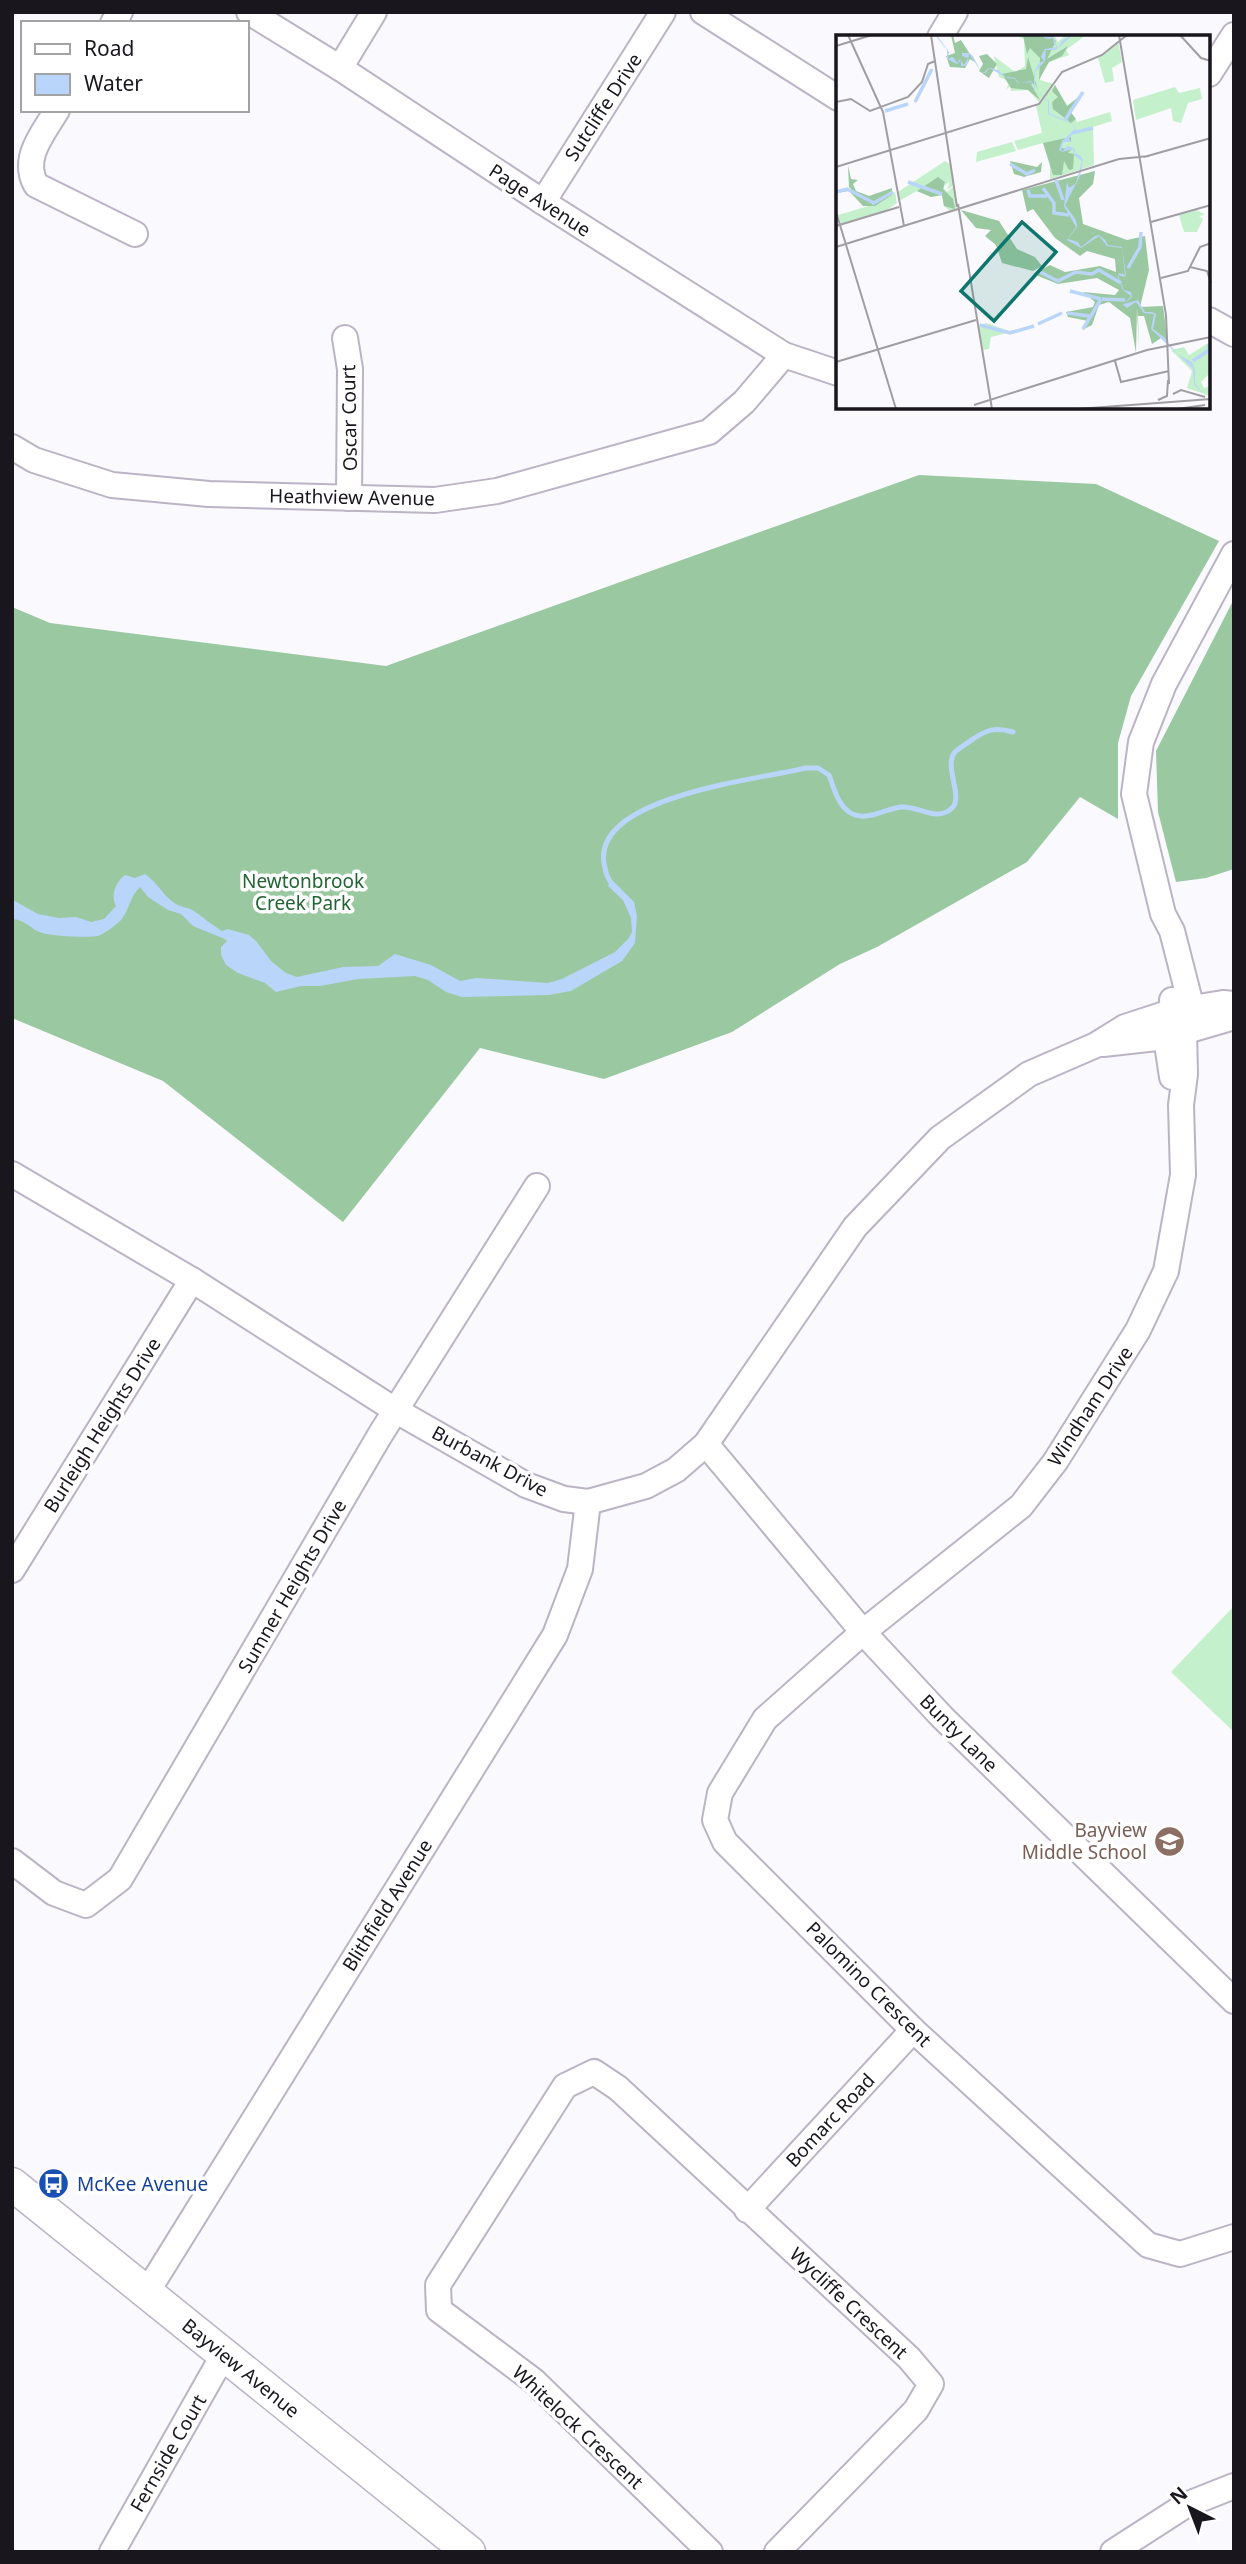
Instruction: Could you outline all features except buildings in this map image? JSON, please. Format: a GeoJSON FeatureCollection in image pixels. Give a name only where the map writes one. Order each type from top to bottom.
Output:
{"type":"FeatureCollection","features":[{"type":"Feature","properties":{"kind":"main road","name":"Bayview Avenue"},"geometry":{"type":"LineString","coordinates":[[12,2184],[224,2354],[450,2546]]}},
{"type":"Feature","properties":{"kind":"street","name":"Page Avenue"},"geometry":{"type":"LineString","coordinates":[[249,12],[784,355],[836,372]]}},
{"type":"Feature","properties":{"kind":"street"},"geometry":{"type":"LineString","coordinates":[[340,68],[374,12]]}},
{"type":"Feature","properties":{"kind":"street","name":"Sutcliffe Drive"},"geometry":{"type":"LineString","coordinates":[[543,202],[663,12]]}},
{"type":"Feature","properties":{"kind":"street"},"geometry":{"type":"LineString","coordinates":[[703,12],[836,97]]}},
{"type":"Feature","properties":{"kind":"street"},"geometry":{"type":"LineString","coordinates":[[941,35],[955,12]]}},
{"type":"Feature","properties":{"kind":"street"},"geometry":{"type":"LineString","coordinates":[[1211,71],[1234,35]]}},
{"type":"Feature","properties":{"kind":"street"},"geometry":{"type":"LineString","coordinates":[[56,112],[33,149],[29,173],[36,185],[135,234]]}},
{"type":"Feature","properties":{"kind":"street"},"geometry":{"type":"LineString","coordinates":[[1211,321],[1234,334]]}},
{"type":"Feature","properties":{"kind":"street","name":"Oscar Court"},"geometry":{"type":"LineString","coordinates":[[345,338],[350,369],[349,498]]}},
{"type":"Feature","properties":{"kind":"street","name":"Heathview Avenue"},"geometry":{"type":"LineString","coordinates":[[12,447],[34,460],[112,485],[209,494],[435,500],[496,491],[709,432],[744,402],[784,355]]}},
{"type":"Feature","properties":{"kind":"street","name":"Windham Drive"},"geometry":{"type":"LineString","coordinates":[[863,1632],[1021,1506],[1061,1452],[1138,1330],[1166,1271],[1183,1175],[1181,1105],[1185,1074],[1172,931],[1163,914],[1134,794],[1141,742],[1164,684],[1234,554]]}},
{"type":"Feature","properties":{"kind":"street","name":"Burbank Drive"},"geometry":{"type":"LineString","coordinates":[[1179,1022],[1223,1003],[1234,1004]]}},
{"type":"Feature","properties":{"kind":"street","name":"Burbank Drive"},"geometry":{"type":"LineString","coordinates":[[12,1174],[192,1280],[395,1410],[526,1485],[564,1499],[588,1502],[646,1486],[676,1471],[706,1444],[855,1227],[940,1138],[1029,1074],[1096,1045],[1125,1027],[1234,1017]]}},
{"type":"Feature","properties":{"kind":"street","name":"Sumner Heights Drive"},"geometry":{"type":"LineString","coordinates":[[12,1861],[54,1893],[86,1905],[120,1879],[395,1410],[537,1186]]}},
{"type":"Feature","properties":{"kind":"street","name":"Burleigh Heights Drive"},"geometry":{"type":"LineString","coordinates":[[12,1570],[192,1280]]}},
{"type":"Feature","properties":{"kind":"street","name":"Bunty Lane"},"geometry":{"type":"LineString","coordinates":[[706,1444],[863,1632],[942,1717],[1234,2001]]}},
{"type":"Feature","properties":{"kind":"street","name":"Blithfield Avenue"},"geometry":{"type":"LineString","coordinates":[[147,2292],[555,1634],[580,1569],[588,1502]]}},
{"type":"Feature","properties":{"kind":"street","name":"Palomino Crescent"},"geometry":{"type":"LineString","coordinates":[[863,1632],[765,1719],[720,1793],[715,1820],[725,1842],[913,2030],[1148,2245],[1180,2254],[1234,2236]]}},
{"type":"Feature","properties":{"kind":"street","name":"Bomarc Road"},"geometry":{"type":"LineString","coordinates":[[747,2210],[913,2030]]}},
{"type":"Feature","properties":{"kind":"street","name":"Wycliffe Crescent"},"geometry":{"type":"LineString","coordinates":[[594,2072],[618,2088],[909,2358],[931,2384],[916,2410],[777,2552]]}},
{"type":"Feature","properties":{"kind":"street","name":"Whitelock Crescent"},"geometry":{"type":"LineString","coordinates":[[594,2072],[565,2085],[438,2285],[439,2310],[534,2381],[710,2552]]}},
{"type":"Feature","properties":{"kind":"street","name":"Fernside Court"},"geometry":{"type":"LineString","coordinates":[[112,2552],[224,2354]]}},
{"type":"Feature","properties":{"kind":"street"},"geometry":{"type":"LineString","coordinates":[[1113,2552],[1186,2505],[1234,2486]]}},
{"type":"Feature","properties":{"kind":"green space","name":"Newtonbrook Creek Park"},"geometry":{"type":"Polygon","coordinates":[[[919,475],[1096,484],[1219,541],[1131,696],[1118,743],[1118,819],[1080,797],[1027,862],[877,947],[840,964],[732,1032],[604,1079],[480,1048],[343,1222],[163,1081],[12,1018],[12,607],[50,623],[386,666],[919,475]]]}},
{"type":"Feature","properties":{"kind":"green space"},"geometry":{"type":"Polygon","coordinates":[[[1234,599],[1234,869],[1206,878],[1176,882],[1158,812],[1156,751],[1234,599]]]}},
{"type":"Feature","properties":{"kind":"green space"},"geometry":{"type":"Polygon","coordinates":[[[1234,1606],[1234,1732],[1171,1672],[1234,1606]]]}},
{"type":"Feature","properties":{"kind":"water"},"geometry":{"type":"Polygon","coordinates":[[[145,874],[175,904],[194,911],[222,931],[228,929],[249,935],[271,961],[286,973],[297,977],[343,967],[378,966],[395,954],[431,965],[460,981],[476,978],[548,983],[562,979],[615,952],[632,932],[631,918],[623,900],[608,886],[610,882],[615,883],[634,902],[637,916],[635,943],[622,961],[571,991],[549,995],[462,997],[415,976],[358,979],[276,992],[265,983],[238,973],[226,965],[221,955],[221,947],[227,941],[225,939],[193,926],[181,914],[168,910],[148,897],[140,887],[121,920],[98,936],[47,934],[12,919],[13,900],[38,914],[59,918],[76,917],[91,922],[104,919],[116,906],[114,893],[122,878],[125,875],[135,878],[145,874]]]}},
{"type":"Feature","properties":{"kind":"waterway"},"geometry":{"type":"LineString","coordinates":[[615,887],[607,876],[604,863],[608,840],[625,821],[651,806],[719,785],[818,768],[829,775],[836,795],[849,812],[855,815],[868,816],[901,807],[940,814],[952,808],[955,803],[951,765],[955,752],[988,731],[997,729],[1013,732]]}},
{"type":"Feature","properties":{"kind":"place","name":"Bayview Middle School"},"geometry":{"type":"Point","coordinates":[1170,1841]}},
{"type":"Feature","properties":{"kind":"place","name":"McKee Avenue"},"geometry":{"type":"Point","coordinates":[54,2184]}}]}
